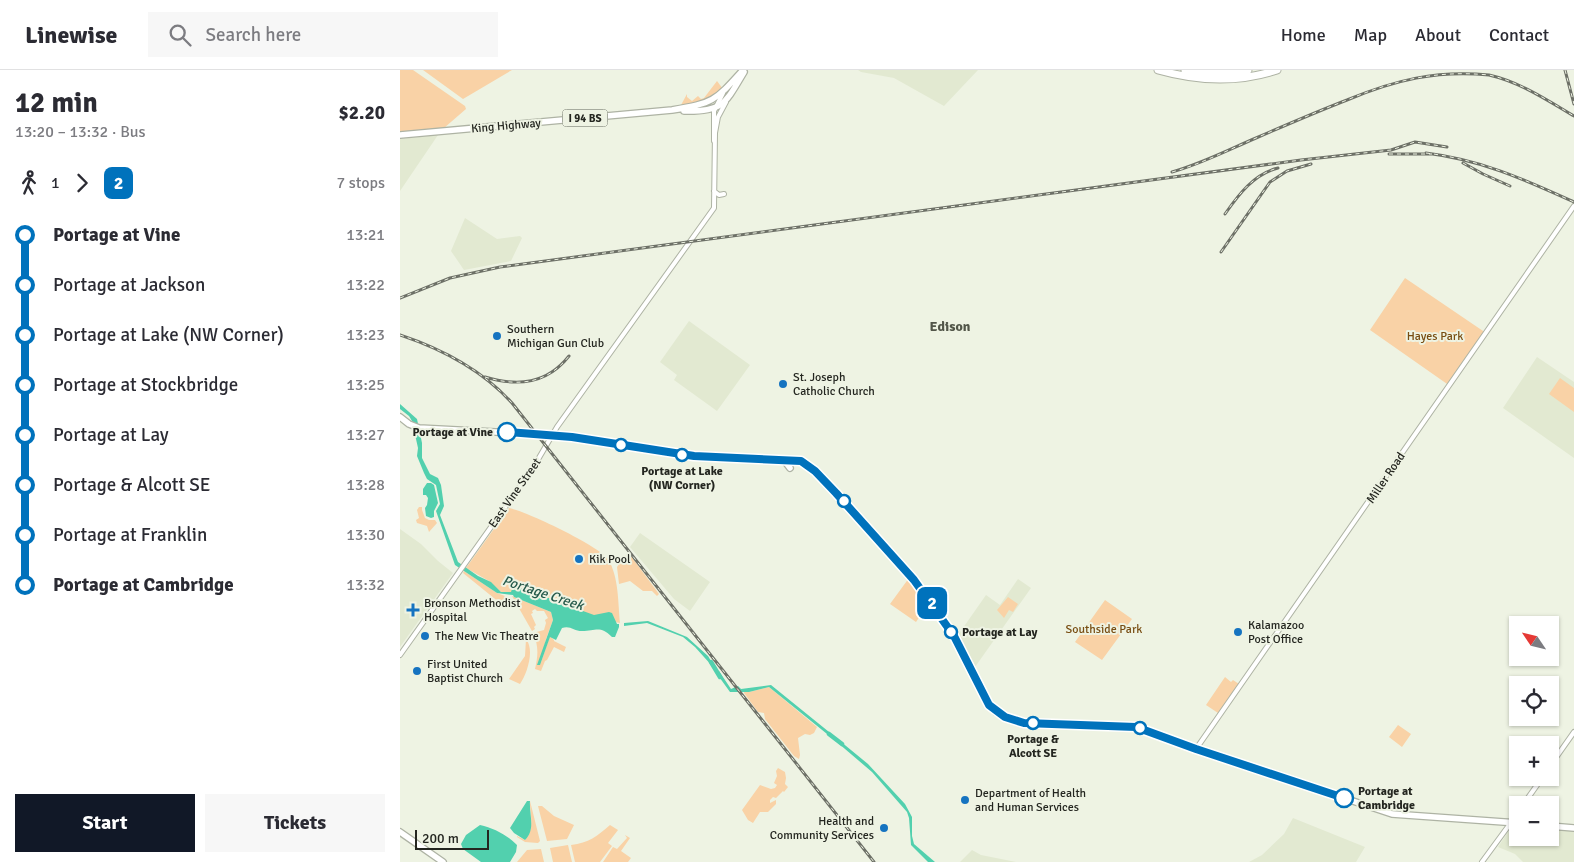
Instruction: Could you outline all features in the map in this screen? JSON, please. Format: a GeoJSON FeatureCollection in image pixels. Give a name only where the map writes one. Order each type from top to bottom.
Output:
{"type":"FeatureCollection","features":[{"type":"Feature","properties":{"kind":"highway"},"geometry":{"type":"LineString","coordinates":[[1158,70],[1185,77],[1209,79],[1240,78],[1277,70]]}},
{"type":"Feature","properties":{"kind":"highway"},"geometry":{"type":"LineString","coordinates":[[1185,70],[1222,73],[1248,70]]}},
{"type":"Feature","properties":{"kind":"main road","name":"King Highway"},"geometry":{"type":"LineString","coordinates":[[400,135],[672,110],[706,103],[725,90],[744,70]]}},
{"type":"Feature","properties":{"kind":"main road","name":"King Highway"},"geometry":{"type":"LineString","coordinates":[[672,110],[702,111],[714,108],[728,98],[744,70]]}},
{"type":"Feature","properties":{"kind":"main road"},"geometry":{"type":"LineString","coordinates":[[401,419],[416,427],[552,435],[694,456],[801,461],[815,471],[896,558],[956,639],[987,702],[1000,715],[1024,723],[1136,727],[1196,749],[1392,814],[1509,823]]}},
{"type":"Feature","properties":{"kind":"main road"},"geometry":{"type":"LineString","coordinates":[[784,460],[790,468]]}},
{"type":"Feature","properties":{"kind":"main road"},"geometry":{"type":"LineString","coordinates":[[1559,827],[1574,828]]}},
{"type":"Feature","properties":{"kind":"main road"},"geometry":{"type":"LineString","coordinates":[[400,832],[443,862]]}},
{"type":"Feature","properties":{"kind":"street"},"geometry":{"type":"LineString","coordinates":[[714,141],[718,117],[728,98],[725,90],[714,108],[714,141],[714,191],[720,195],[724,194]]}},
{"type":"Feature","properties":{"kind":"street","name":"East Vine Street"},"geometry":{"type":"LineString","coordinates":[[400,655],[533,468],[552,435],[714,208],[714,191]]}},
{"type":"Feature","properties":{"kind":"street","name":"Miller Road"},"geometry":{"type":"LineString","coordinates":[[1196,749],[1574,206]]}},
{"type":"Feature","properties":{"kind":"street"},"geometry":{"type":"LineString","coordinates":[[1559,753],[1574,732]]}},
{"type":"Feature","properties":{"kind":"street"},"geometry":{"type":"LineString","coordinates":[[1482,862],[1509,824]]}},
{"type":"Feature","properties":{"kind":"shaded area"},"geometry":{"type":"Polygon","coordinates":[[[858,70],[978,70],[944,106],[894,78],[858,70]]]}},
{"type":"Feature","properties":{"kind":"shaded area"},"geometry":{"type":"Polygon","coordinates":[[[438,135],[400,191],[400,139],[438,135]]]}},
{"type":"Feature","properties":{"kind":"shaded area"},"geometry":{"type":"Polygon","coordinates":[[[465,218],[497,239],[520,236],[522,238],[511,261],[464,270],[451,251],[465,218]]]}},
{"type":"Feature","properties":{"kind":"shaded area"},"geometry":{"type":"Polygon","coordinates":[[[689,321],[750,365],[717,411],[674,380],[677,375],[660,362],[689,321]]]}},
{"type":"Feature","properties":{"kind":"shaded area"},"geometry":{"type":"Polygon","coordinates":[[[1537,357],[1574,382],[1574,458],[1503,408],[1537,357]]]}},
{"type":"Feature","properties":{"kind":"shaded area"},"geometry":{"type":"Polygon","coordinates":[[[400,404],[417,419],[422,443],[422,458],[430,474],[438,478],[441,485],[444,506],[440,515],[458,562],[478,576],[491,582],[501,592],[511,592],[512,589],[508,583],[512,583],[541,598],[576,604],[583,611],[594,615],[612,613],[617,624],[619,624],[615,637],[601,630],[582,631],[567,627],[562,628],[556,640],[550,637],[540,665],[537,665],[553,620],[551,612],[513,595],[497,593],[455,565],[436,511],[440,504],[436,485],[427,479],[424,473],[417,456],[418,448],[412,421],[400,409],[400,404]]]}},
{"type":"Feature","properties":{"kind":"shaded area"},"geometry":{"type":"Polygon","coordinates":[[[427,483],[434,485],[438,503],[434,511],[434,517],[431,518],[426,516],[425,508],[428,498],[426,495],[423,495],[423,489],[427,483]]]}},
{"type":"Feature","properties":{"kind":"shaded area","name":"Bronson Methodist Hospital"},"geometry":{"type":"Polygon","coordinates":[[[400,529],[421,544],[453,573],[400,647],[400,529]]]}},
{"type":"Feature","properties":{"kind":"shaded area"},"geometry":{"type":"Polygon","coordinates":[[[640,533],[710,582],[690,611],[674,599],[630,547],[640,533]]]}},
{"type":"Feature","properties":{"kind":"shaded area"},"geometry":{"type":"Polygon","coordinates":[[[1018,579],[1031,588],[975,667],[973,667],[958,635],[986,595],[1000,605],[1018,579]]]}},
{"type":"Feature","properties":{"kind":"shaded area"},"geometry":{"type":"Polygon","coordinates":[[[648,621],[687,637],[708,656],[714,666],[683,637],[647,623],[624,626],[624,623],[648,621]]]}},
{"type":"Feature","properties":{"kind":"shaded area"},"geometry":{"type":"Polygon","coordinates":[[[719,671],[731,689],[738,686],[741,689],[771,685],[834,736],[832,738],[769,687],[749,692],[730,692],[717,674],[719,671]]]}},
{"type":"Feature","properties":{"kind":"shaded area"},"geometry":{"type":"Polygon","coordinates":[[[840,741],[868,764],[905,804],[912,817],[914,844],[935,862],[928,862],[911,845],[907,812],[872,772],[838,743],[840,741]]]}},
{"type":"Feature","properties":{"kind":"shaded area"},"geometry":{"type":"Polygon","coordinates":[[[527,801],[530,801],[531,827],[525,840],[510,828],[527,801]]]}},
{"type":"Feature","properties":{"kind":"shaded area"},"geometry":{"type":"Polygon","coordinates":[[[1293,818],[1365,847],[1356,862],[1249,862],[1262,855],[1284,834],[1293,818]]]}},
{"type":"Feature","properties":{"kind":"shaded area"},"geometry":{"type":"Polygon","coordinates":[[[480,825],[500,832],[517,845],[516,852],[510,862],[481,862],[463,849],[461,844],[466,835],[480,825]]]}},
{"type":"Feature","properties":{"kind":"shaded area"},"geometry":{"type":"Polygon","coordinates":[[[1509,830],[1509,846],[1559,846],[1559,830],[1574,831],[1574,862],[1523,862],[1515,854],[1498,847],[1509,830]]]}},
{"type":"Feature","properties":{"kind":"shaded area"},"geometry":{"type":"Polygon","coordinates":[[[972,850],[981,855],[1016,862],[960,862],[972,850]]]}},
{"type":"Feature","properties":{"kind":"green space"},"geometry":{"type":"Polygon","coordinates":[[[400,70],[413,70],[465,106],[466,109],[444,128],[400,132],[400,70]]]}},
{"type":"Feature","properties":{"kind":"green space"},"geometry":{"type":"Polygon","coordinates":[[[423,70],[512,70],[463,99],[423,70]]]}},
{"type":"Feature","properties":{"kind":"green space"},"geometry":{"type":"Polygon","coordinates":[[[717,81],[723,89],[706,101],[681,105],[687,94],[687,97],[692,101],[698,96],[701,99],[704,98],[717,81]]]}},
{"type":"Feature","properties":{"kind":"green space","name":"Hayes Park"},"geometry":{"type":"Polygon","coordinates":[[[1405,278],[1486,333],[1450,386],[1370,330],[1405,278]]]}},
{"type":"Feature","properties":{"kind":"green space"},"geometry":{"type":"Polygon","coordinates":[[[1560,378],[1574,388],[1574,412],[1549,394],[1560,378]]]}},
{"type":"Feature","properties":{"kind":"green space"},"geometry":{"type":"Polygon","coordinates":[[[419,507],[422,507],[425,518],[435,520],[437,523],[429,532],[427,526],[417,523],[416,520],[419,518],[417,510],[419,507]]]}},
{"type":"Feature","properties":{"kind":"green space"},"geometry":{"type":"Polygon","coordinates":[[[509,508],[530,515],[562,530],[591,546],[608,559],[616,582],[620,623],[600,619],[512,592],[501,592],[489,581],[466,568],[509,508]]]}},
{"type":"Feature","properties":{"kind":"green space"},"geometry":{"type":"Polygon","coordinates":[[[628,552],[659,594],[657,596],[652,591],[643,591],[630,581],[619,584],[617,567],[628,552]]]}},
{"type":"Feature","properties":{"kind":"green space"},"geometry":{"type":"Polygon","coordinates":[[[464,571],[497,593],[505,596],[508,605],[505,607],[501,604],[463,573],[464,571]]]}},
{"type":"Feature","properties":{"kind":"green space"},"geometry":{"type":"Polygon","coordinates":[[[909,578],[928,604],[916,622],[890,604],[909,578]]]}},
{"type":"Feature","properties":{"kind":"green space"},"geometry":{"type":"Polygon","coordinates":[[[512,596],[551,612],[553,620],[540,665],[550,636],[554,641],[566,647],[564,652],[554,647],[541,671],[535,669],[537,651],[533,633],[544,630],[545,620],[548,618],[544,611],[537,611],[535,609],[532,611],[533,613],[531,614],[536,625],[532,631],[512,596]]]}},
{"type":"Feature","properties":{"kind":"green space"},"geometry":{"type":"Polygon","coordinates":[[[1008,597],[1018,604],[1013,612],[1009,610],[1004,618],[997,610],[1008,597]]]}},
{"type":"Feature","properties":{"kind":"green space","name":"Southside Park"},"geometry":{"type":"Polygon","coordinates":[[[1105,600],[1132,619],[1102,660],[1075,642],[1105,600]]]}},
{"type":"Feature","properties":{"kind":"green space"},"geometry":{"type":"Polygon","coordinates":[[[526,639],[529,644],[530,655],[520,684],[509,679],[525,656],[526,639]]]}},
{"type":"Feature","properties":{"kind":"green space"},"geometry":{"type":"Polygon","coordinates":[[[1225,677],[1231,682],[1233,680],[1239,684],[1218,713],[1206,705],[1225,677]]]}},
{"type":"Feature","properties":{"kind":"green space"},"geometry":{"type":"Polygon","coordinates":[[[769,687],[817,727],[814,733],[810,735],[805,734],[798,738],[799,759],[794,756],[765,719],[764,713],[758,712],[744,693],[769,687]]]}},
{"type":"Feature","properties":{"kind":"green space"},"geometry":{"type":"Polygon","coordinates":[[[1398,725],[1411,734],[1402,747],[1389,737],[1398,725]]]}},
{"type":"Feature","properties":{"kind":"green space"},"geometry":{"type":"Polygon","coordinates":[[[778,768],[785,772],[785,784],[788,787],[776,798],[773,797],[770,800],[770,803],[776,800],[776,804],[768,812],[760,812],[753,823],[748,820],[742,810],[760,785],[771,789],[775,788],[777,785],[774,783],[778,768]]]}},
{"type":"Feature","properties":{"kind":"green space"},"geometry":{"type":"Polygon","coordinates":[[[530,801],[540,841],[538,843],[525,842],[517,837],[525,840],[530,831],[530,801]]]}},
{"type":"Feature","properties":{"kind":"green space"},"geometry":{"type":"Polygon","coordinates":[[[538,806],[542,806],[554,816],[574,825],[567,839],[547,841],[538,806]]]}},
{"type":"Feature","properties":{"kind":"green space"},"geometry":{"type":"Polygon","coordinates":[[[610,825],[618,830],[608,843],[612,846],[600,862],[575,862],[571,845],[583,843],[610,825]]]}},
{"type":"Feature","properties":{"kind":"green space"},"geometry":{"type":"Polygon","coordinates":[[[625,835],[630,838],[621,851],[631,858],[628,862],[603,862],[613,847],[617,849],[627,838],[625,835]]]}},
{"type":"Feature","properties":{"kind":"green space"},"geometry":{"type":"Polygon","coordinates":[[[568,845],[572,862],[553,862],[550,848],[568,845]]]}},
{"type":"Feature","properties":{"kind":"green space"},"geometry":{"type":"Polygon","coordinates":[[[541,849],[544,862],[517,862],[527,850],[541,849]]]}},
{"type":"Feature","properties":{"kind":"waterway","name":"Portage Creek"},"geometry":{"type":"LineString","coordinates":[[711,662],[720,677]]}},
{"type":"Feature","properties":{"kind":"waterway","name":"Portage Creek"},"geometry":{"type":"LineString","coordinates":[[829,734],[842,744]]}},
{"type":"Feature","properties":{"kind":"railway"},"geometry":{"type":"LineString","coordinates":[[1565,70],[1574,104]]}},
{"type":"Feature","properties":{"kind":"railway"},"geometry":{"type":"LineString","coordinates":[[1172,172],[1204,161],[1365,93],[1399,82],[1433,75],[1470,74],[1489,75],[1500,78],[1533,92],[1574,116]]}},
{"type":"Feature","properties":{"kind":"railway"},"geometry":{"type":"LineString","coordinates":[[400,298],[450,278],[500,267],[1301,160],[1391,150],[1415,142],[1447,147]]}},
{"type":"Feature","properties":{"kind":"railway"},"geometry":{"type":"LineString","coordinates":[[1426,153],[1466,160],[1520,178],[1574,202]]}},
{"type":"Feature","properties":{"kind":"railway"},"geometry":{"type":"LineString","coordinates":[[1389,154],[1432,154]]}},
{"type":"Feature","properties":{"kind":"railway"},"geometry":{"type":"LineString","coordinates":[[1463,163],[1510,186]]}},
{"type":"Feature","properties":{"kind":"railway"},"geometry":{"type":"LineString","coordinates":[[1221,252],[1270,182],[1287,171],[1311,164]]}},
{"type":"Feature","properties":{"kind":"railway"},"geometry":{"type":"LineString","coordinates":[[1225,214],[1254,180],[1278,168]]}},
{"type":"Feature","properties":{"kind":"railway"},"geometry":{"type":"LineString","coordinates":[[400,335],[431,347],[461,362],[488,380],[512,403],[874,862]]}},
{"type":"Feature","properties":{"kind":"railway"},"geometry":{"type":"LineString","coordinates":[[485,377],[509,382],[531,381],[551,372],[569,356]]}},
{"type":"Feature","properties":{"kind":"bus line","name":"2"},"geometry":{"type":"LineString","coordinates":[[507,432],[572,437],[694,456],[801,461],[815,471],[836,493],[882,542],[914,580],[954,636],[987,702],[1000,715],[1024,723],[1136,727],[1344,798]]}},
{"type":"Feature","properties":{"kind":"place","name":"Southern Michigan Gun Club"},"geometry":{"type":"Point","coordinates":[497,336]}},
{"type":"Feature","properties":{"kind":"place","name":"St. Joseph Catholic Church"},"geometry":{"type":"Point","coordinates":[783,384]}},
{"type":"Feature","properties":{"kind":"place","name":"Portage at Vine"},"geometry":{"type":"Point","coordinates":[507,432]}},
{"type":"Feature","properties":{"kind":"place","name":"Portage at Lake (NW Corner)"},"geometry":{"type":"Point","coordinates":[682,455]}},
{"type":"Feature","properties":{"kind":"place","name":"Kik Pool"},"geometry":{"type":"Point","coordinates":[579,559]}},
{"type":"Feature","properties":{"kind":"place","name":"Bronson Methodist Hospital"},"geometry":{"type":"Point","coordinates":[413,610]}},
{"type":"Feature","properties":{"kind":"place","name":"Portage at Lay"},"geometry":{"type":"Point","coordinates":[951,632]}},
{"type":"Feature","properties":{"kind":"place","name":"Kalamazoo Post Office"},"geometry":{"type":"Point","coordinates":[1238,632]}},
{"type":"Feature","properties":{"kind":"place","name":"The New Vic Theatre"},"geometry":{"type":"Point","coordinates":[425,636]}},
{"type":"Feature","properties":{"kind":"place","name":"First United Baptist Church"},"geometry":{"type":"Point","coordinates":[417,671]}},
{"type":"Feature","properties":{"kind":"place","name":"Portage & Alcott SE"},"geometry":{"type":"Point","coordinates":[1033,723]}},
{"type":"Feature","properties":{"kind":"place","name":"Portage at Cambridge"},"geometry":{"type":"Point","coordinates":[1344,798]}},
{"type":"Feature","properties":{"kind":"place","name":"Department of Health and Human Services"},"geometry":{"type":"Point","coordinates":[965,800]}},
{"type":"Feature","properties":{"kind":"place","name":"Health and Community Services"},"geometry":{"type":"Point","coordinates":[884,828]}},
{"type":"Feature","properties":{"kind":"district","name":"Edison"},"geometry":{"type":"Point","coordinates":[950,326]}}]}
